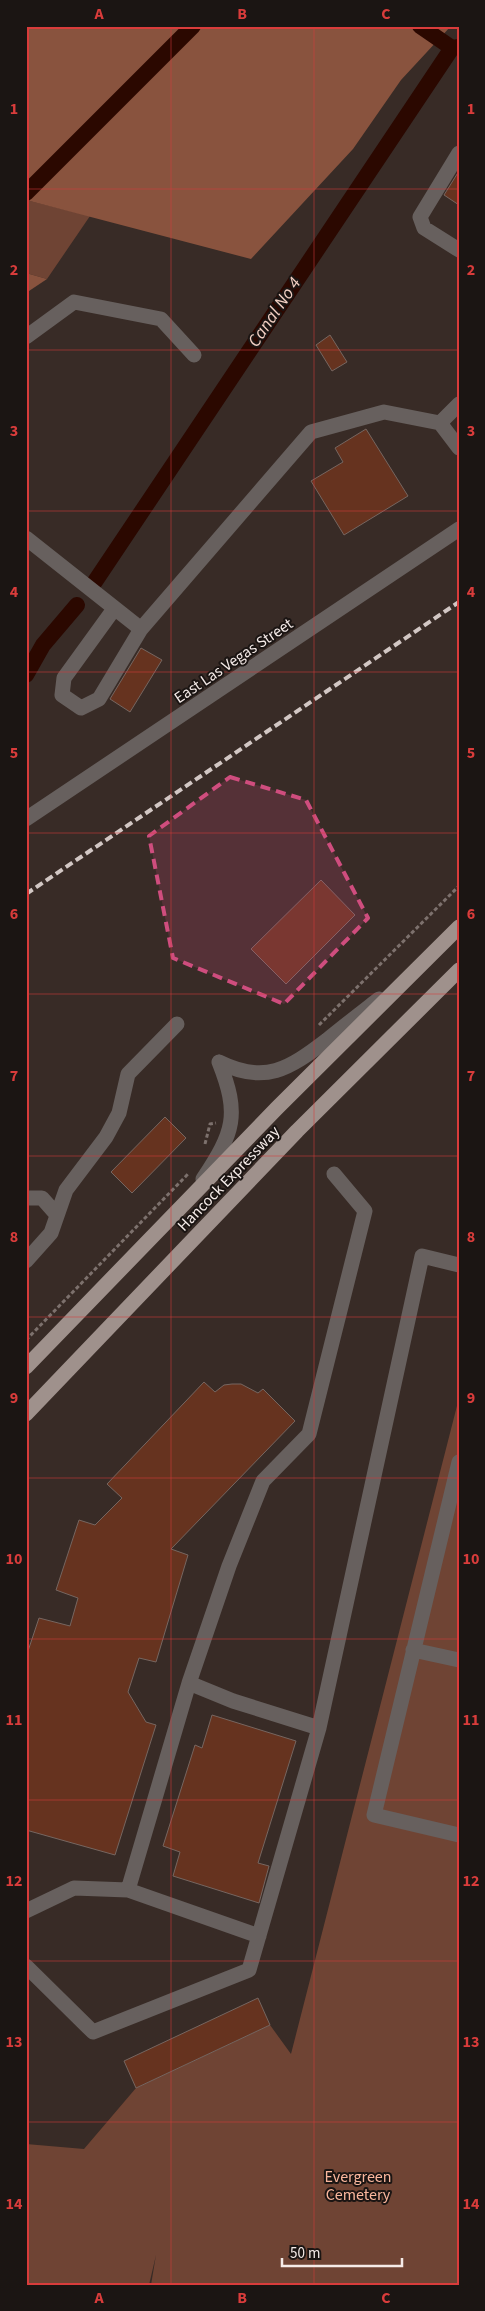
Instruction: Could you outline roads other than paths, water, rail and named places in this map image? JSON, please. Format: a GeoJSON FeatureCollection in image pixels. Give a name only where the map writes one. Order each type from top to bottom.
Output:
{"type":"FeatureCollection","features":[{"type":"Feature","properties":{"kind":"main road","name":"Hancock Expressway"},"geometry":{"type":"LineString","coordinates":[[26,1366],[459,926]]}},
{"type":"Feature","properties":{"kind":"main road","name":"Hancock Expressway"},"geometry":{"type":"LineString","coordinates":[[26,1414],[297,1131],[459,970]]}},
{"type":"Feature","properties":{"kind":"street"},"geometry":{"type":"LineString","coordinates":[[459,153],[420,217],[424,228],[459,250]]}},
{"type":"Feature","properties":{"kind":"street"},"geometry":{"type":"LineString","coordinates":[[26,337],[74,302],[161,319],[194,355]]}},
{"type":"Feature","properties":{"kind":"street"},"geometry":{"type":"LineString","coordinates":[[440,423],[459,404]]}},
{"type":"Feature","properties":{"kind":"street"},"geometry":{"type":"LineString","coordinates":[[114,609],[64,678],[62,695],[81,708],[99,699],[141,629],[311,432],[384,412],[440,423],[459,448]]}},
{"type":"Feature","properties":{"kind":"street","name":"East Las Vegas Street"},"geometry":{"type":"LineString","coordinates":[[26,820],[459,529]]}},
{"type":"Feature","properties":{"kind":"street"},"geometry":{"type":"LineString","coordinates":[[26,538],[141,629]]}},
{"type":"Feature","properties":{"kind":"street"},"geometry":{"type":"LineString","coordinates":[[192,1196],[216,1160],[232,1120],[231,1096],[218,1062],[253,1074],[266,1074],[288,1068],[411,974]]}},
{"type":"Feature","properties":{"kind":"street"},"geometry":{"type":"LineString","coordinates":[[26,1261],[51,1233],[66,1190],[106,1137],[119,1113],[128,1074],[177,1024]]}},
{"type":"Feature","properties":{"kind":"street"},"geometry":{"type":"LineString","coordinates":[[128,1890],[189,1683],[229,1566],[263,1481],[309,1434],[365,1211],[334,1174]]}},
{"type":"Feature","properties":{"kind":"street"},"geometry":{"type":"LineString","coordinates":[[26,1198],[42,1198],[57,1215]]}},
{"type":"Feature","properties":{"kind":"street"},"geometry":{"type":"LineString","coordinates":[[26,1966],[93,2032],[249,1970],[318,1728],[422,1256],[459,1265]]}},
{"type":"Feature","properties":{"kind":"street"},"geometry":{"type":"LineString","coordinates":[[459,1462],[452,1518],[413,1650],[374,1815],[459,1835]]}},
{"type":"Feature","properties":{"kind":"street"},"geometry":{"type":"LineString","coordinates":[[413,1650],[459,1660]]}},
{"type":"Feature","properties":{"kind":"street"},"geometry":{"type":"LineString","coordinates":[[189,1683],[233,1701],[318,1728]]}},
{"type":"Feature","properties":{"kind":"street"},"geometry":{"type":"LineString","coordinates":[[26,1911],[74,1888],[128,1890],[259,1936]]}},
{"type":"Feature","properties":{"kind":"waterway"},"geometry":{"type":"LineString","coordinates":[[26,193],[193,26]]}},
{"type":"Feature","properties":{"kind":"waterway"},"geometry":{"type":"LineString","coordinates":[[420,26],[452,48]]}},
{"type":"Feature","properties":{"kind":"waterway","name":"Canal No 4"},"geometry":{"type":"LineString","coordinates":[[94,583],[452,48],[459,47]]}},
{"type":"Feature","properties":{"kind":"waterway","name":"Canal No 4"},"geometry":{"type":"LineString","coordinates":[[26,675],[43,645],[77,605]]}},
{"type":"Feature","properties":{"kind":"railway"},"geometry":{"type":"LineString","coordinates":[[26,894],[459,602]]}},
{"type":"Feature","properties":{"kind":"park label","name":"Evergreen Cemetery"},"geometry":{"type":"Point","coordinates":[358,2185]}}]}
